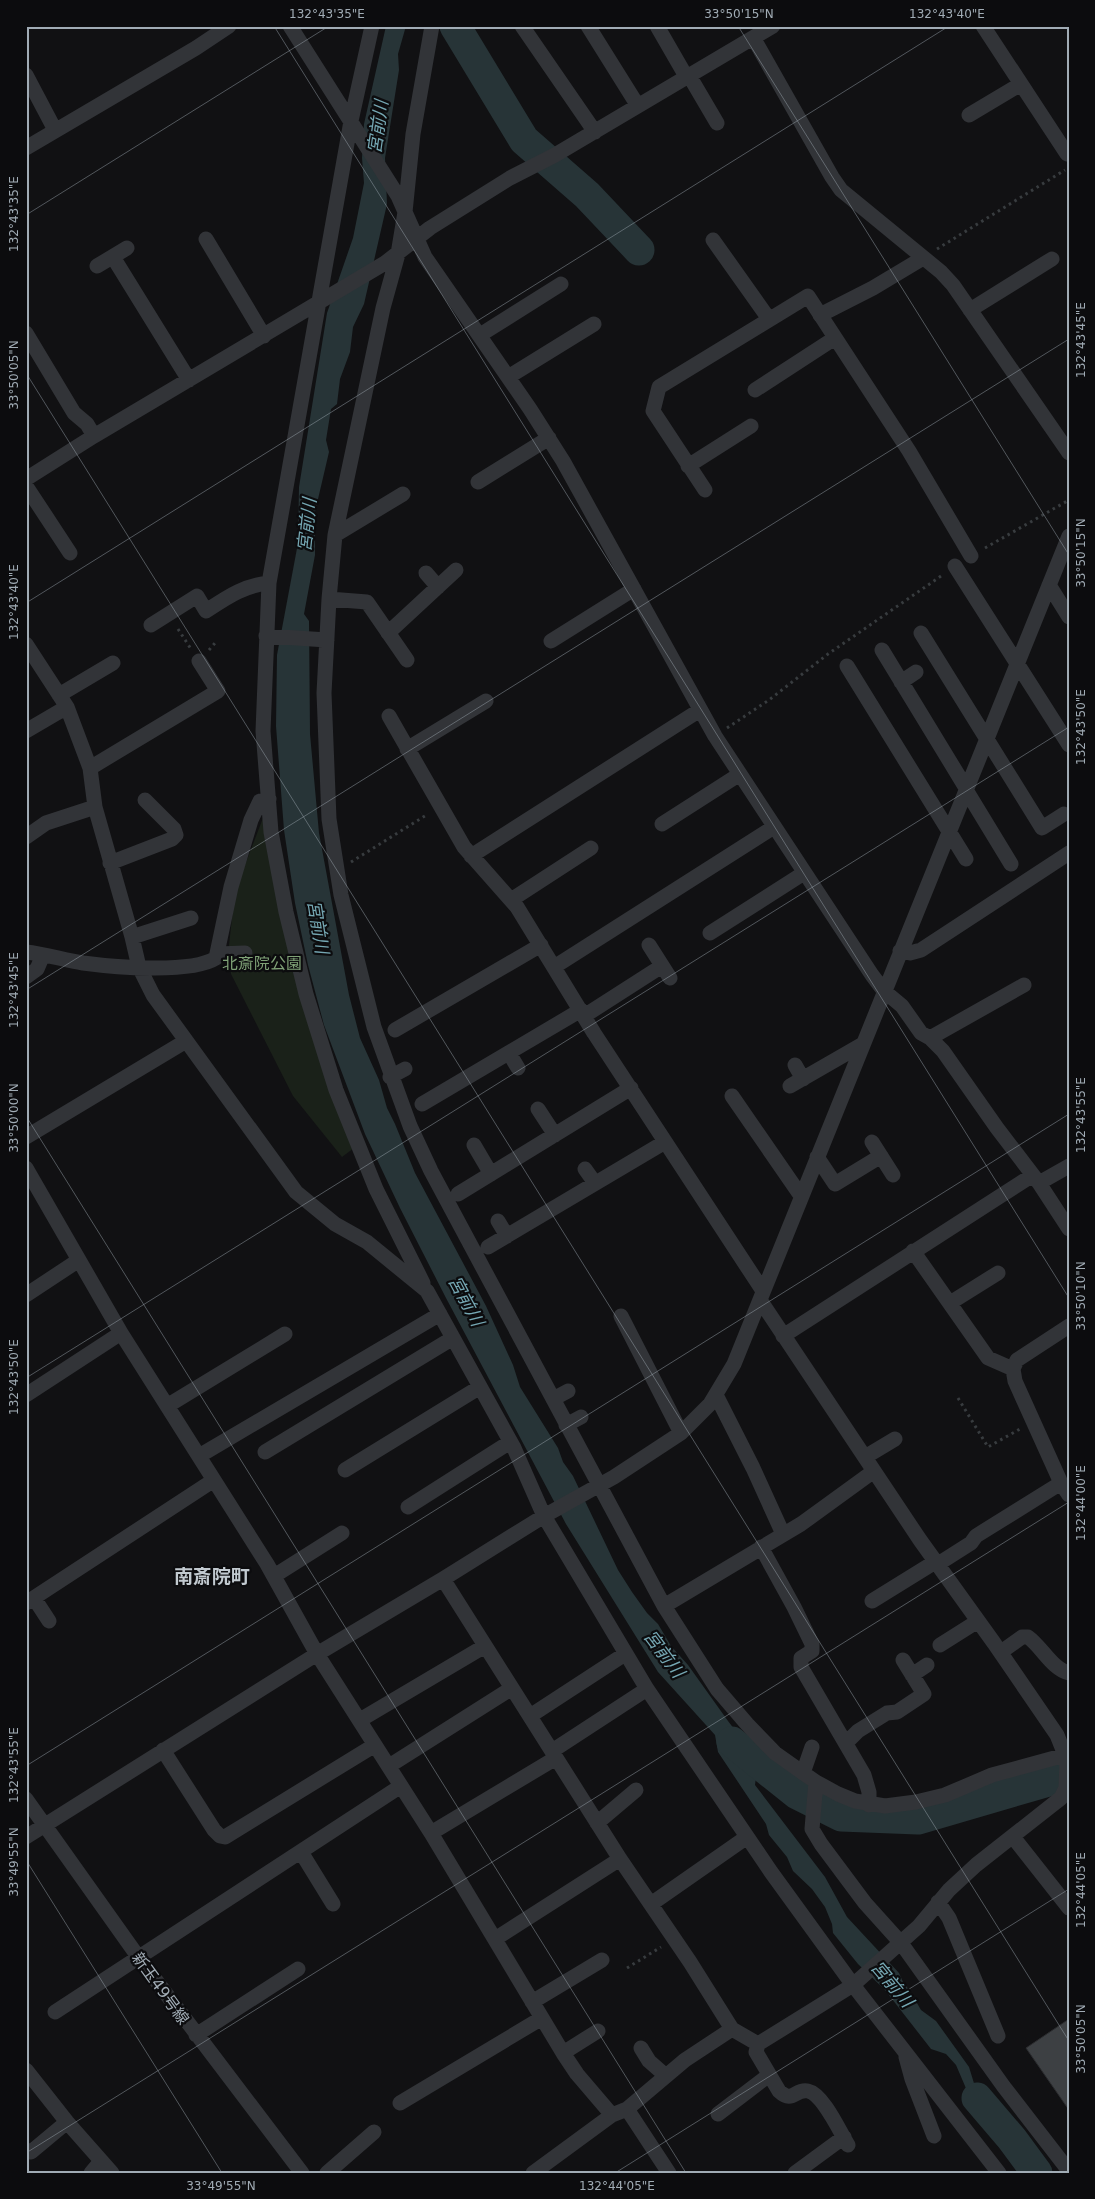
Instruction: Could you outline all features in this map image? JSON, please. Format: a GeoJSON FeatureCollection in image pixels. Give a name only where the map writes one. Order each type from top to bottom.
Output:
{"type":"FeatureCollection","features":[{"type":"Feature","properties":{"kind":"street"},"geometry":{"type":"LineString","coordinates":[[26,148],[196,48],[229,26]]}},
{"type":"Feature","properties":{"kind":"street"},"geometry":{"type":"LineString","coordinates":[[290,26],[398,196],[425,257],[549,438],[607,538],[715,736],[884,991],[894,998],[921,1033],[930,1038],[943,1051],[997,1128],[1036,1179],[1069,1229]]}},
{"type":"Feature","properties":{"kind":"street"},"geometry":{"type":"LineString","coordinates":[[372,26],[325,300],[269,584],[270,636],[263,731],[268,799],[271,832],[286,912],[306,994],[336,1090],[376,1189],[427,1291],[510,1442],[546,1514],[625,1654],[748,1837],[904,2050],[998,2173]]}},
{"type":"Feature","properties":{"kind":"street"},"geometry":{"type":"LineString","coordinates":[[432,26],[413,134],[405,212],[392,258],[336,535],[323,640],[329,819],[337,871],[360,975],[390,1077],[431,1171],[553,1399],[595,1486],[664,1606],[717,1689],[776,1752],[815,1785],[870,1805],[899,1804],[945,1795],[992,1775],[1067,1756]]}},
{"type":"Feature","properties":{"kind":"street"},"geometry":{"type":"LineString","coordinates":[[522,26],[595,132]]}},
{"type":"Feature","properties":{"kind":"street"},"geometry":{"type":"LineString","coordinates":[[588,26],[638,106]]}},
{"type":"Feature","properties":{"kind":"street"},"geometry":{"type":"LineString","coordinates":[[657,26],[717,123]]}},
{"type":"Feature","properties":{"kind":"street"},"geometry":{"type":"LineString","coordinates":[[26,479],[94,436],[325,300],[392,258],[438,223],[510,178],[595,132],[773,26]]}},
{"type":"Feature","properties":{"kind":"street"},"geometry":{"type":"LineString","coordinates":[[983,26],[1021,84],[1064,158]]}},
{"type":"Feature","properties":{"kind":"street"},"geometry":{"type":"LineString","coordinates":[[754,39],[841,190],[941,272],[970,310],[1069,453]]}},
{"type":"Feature","properties":{"kind":"street"},"geometry":{"type":"LineString","coordinates":[[26,75],[55,130]]}},
{"type":"Feature","properties":{"kind":"street"},"geometry":{"type":"LineString","coordinates":[[969,116],[1021,84]]}},
{"type":"Feature","properties":{"kind":"street"},"geometry":{"type":"LineString","coordinates":[[206,239],[264,336]]}},
{"type":"Feature","properties":{"kind":"street"},"geometry":{"type":"LineString","coordinates":[[713,240],[770,319]]}},
{"type":"Feature","properties":{"kind":"street"},"geometry":{"type":"LineString","coordinates":[[97,266],[127,248]]}},
{"type":"Feature","properties":{"kind":"street"},"geometry":{"type":"LineString","coordinates":[[113,257],[189,380]]}},
{"type":"Feature","properties":{"kind":"street"},"geometry":{"type":"LineString","coordinates":[[820,315],[873,288],[923,258]]}},
{"type":"Feature","properties":{"kind":"street"},"geometry":{"type":"LineString","coordinates":[[970,310],[1052,259]]}},
{"type":"Feature","properties":{"kind":"street"},"geometry":{"type":"LineString","coordinates":[[480,335],[561,284]]}},
{"type":"Feature","properties":{"kind":"street"},"geometry":{"type":"LineString","coordinates":[[704,490],[653,411],[659,387],[808,296],[909,451],[971,556]]}},
{"type":"Feature","properties":{"kind":"street"},"geometry":{"type":"LineString","coordinates":[[508,377],[594,324]]}},
{"type":"Feature","properties":{"kind":"street"},"geometry":{"type":"LineString","coordinates":[[26,333],[74,413],[86,424],[94,436]]}},
{"type":"Feature","properties":{"kind":"street"},"geometry":{"type":"LineString","coordinates":[[755,390],[835,338]]}},
{"type":"Feature","properties":{"kind":"street"},"geometry":{"type":"LineString","coordinates":[[688,466],[751,426]]}},
{"type":"Feature","properties":{"kind":"street"},"geometry":{"type":"LineString","coordinates":[[478,482],[549,438]]}},
{"type":"Feature","properties":{"kind":"street"},"geometry":{"type":"LineString","coordinates":[[26,486],[70,552]]}},
{"type":"Feature","properties":{"kind":"street"},"geometry":{"type":"LineString","coordinates":[[336,535],[404,494]]}},
{"type":"Feature","properties":{"kind":"street"},"geometry":{"type":"LineString","coordinates":[[26,1837],[316,1654],[444,1579],[546,1514],[614,1477],[681,1433],[716,1395],[734,1364],[1069,536]]}},
{"type":"Feature","properties":{"kind":"street"},"geometry":{"type":"LineString","coordinates":[[955,566],[1069,745]]}},
{"type":"Feature","properties":{"kind":"street"},"geometry":{"type":"LineString","coordinates":[[388,633],[456,570]]}},
{"type":"Feature","properties":{"kind":"street"},"geometry":{"type":"LineString","coordinates":[[426,573],[438,587]]}},
{"type":"Feature","properties":{"kind":"street"},"geometry":{"type":"LineString","coordinates":[[151,625],[197,596],[206,611],[239,590],[257,584],[269,584]]}},
{"type":"Feature","properties":{"kind":"street"},"geometry":{"type":"LineString","coordinates":[[1049,584],[1069,617]]}},
{"type":"Feature","properties":{"kind":"street"},"geometry":{"type":"LineString","coordinates":[[551,641],[634,589]]}},
{"type":"Feature","properties":{"kind":"street"},"geometry":{"type":"LineString","coordinates":[[329,599],[367,602],[407,660]]}},
{"type":"Feature","properties":{"kind":"street"},"geometry":{"type":"LineString","coordinates":[[921,634],[1042,828],[1064,814]]}},
{"type":"Feature","properties":{"kind":"street"},"geometry":{"type":"LineString","coordinates":[[270,636],[323,640]]}},
{"type":"Feature","properties":{"kind":"street"},"geometry":{"type":"LineString","coordinates":[[26,644],[63,701],[90,768],[95,807],[110,863],[139,967],[153,995],[296,1192],[335,1224],[367,1242],[427,1291]]}},
{"type":"Feature","properties":{"kind":"street"},"geometry":{"type":"LineString","coordinates":[[882,650],[1011,864]]}},
{"type":"Feature","properties":{"kind":"street"},"geometry":{"type":"LineString","coordinates":[[90,768],[218,691],[199,661]]}},
{"type":"Feature","properties":{"kind":"street"},"geometry":{"type":"LineString","coordinates":[[26,731],[113,662]]}},
{"type":"Feature","properties":{"kind":"street"},"geometry":{"type":"LineString","coordinates":[[848,666],[966,859]]}},
{"type":"Feature","properties":{"kind":"street"},"geometry":{"type":"LineString","coordinates":[[901,682],[916,672]]}},
{"type":"Feature","properties":{"kind":"street"},"geometry":{"type":"LineString","coordinates":[[407,749],[486,701]]}},
{"type":"Feature","properties":{"kind":"street"},"geometry":{"type":"LineString","coordinates":[[471,856],[700,710]]}},
{"type":"Feature","properties":{"kind":"street"},"geometry":{"type":"LineString","coordinates":[[389,716],[439,807],[471,856],[511,900],[541,945],[761,1296],[783,1336],[936,1563],[1001,1652],[1057,1735],[1067,1756],[1066,1788],[1061,1798],[976,1866],[938,1902],[924,1921],[856,1982],[758,2044],[756,2052],[784,2096],[790,2097],[800,2092],[808,2091],[816,2095],[826,2107],[846,2141],[795,2173]]}},
{"type":"Feature","properties":{"kind":"street"},"geometry":{"type":"LineString","coordinates":[[662,824],[740,774]]}},
{"type":"Feature","properties":{"kind":"street"},"geometry":{"type":"LineString","coordinates":[[26,977],[37,969],[32,952],[82,963],[164,968],[203,964],[216,958],[231,887],[251,820],[260,802],[268,799]]}},
{"type":"Feature","properties":{"kind":"street"},"geometry":{"type":"LineString","coordinates":[[110,863],[172,839],[176,835],[174,829],[145,800]]}},
{"type":"Feature","properties":{"kind":"street"},"geometry":{"type":"LineString","coordinates":[[26,837],[46,823],[95,807]]}},
{"type":"Feature","properties":{"kind":"street"},"geometry":{"type":"LineString","coordinates":[[554,968],[774,827]]}},
{"type":"Feature","properties":{"kind":"street"},"geometry":{"type":"LineString","coordinates":[[511,900],[591,848]]}},
{"type":"Feature","properties":{"kind":"street"},"geometry":{"type":"LineString","coordinates":[[900,951],[910,953],[921,950],[1069,853]]}},
{"type":"Feature","properties":{"kind":"street"},"geometry":{"type":"LineString","coordinates":[[710,934],[804,873]]}},
{"type":"Feature","properties":{"kind":"street"},"geometry":{"type":"LineString","coordinates":[[132,937],[191,918]]}},
{"type":"Feature","properties":{"kind":"street"},"geometry":{"type":"LineString","coordinates":[[395,1030],[541,945]]}},
{"type":"Feature","properties":{"kind":"street"},"geometry":{"type":"LineString","coordinates":[[422,1104],[441,1102],[509,1053],[582,1013],[666,972],[649,945]]}},
{"type":"Feature","properties":{"kind":"street"},"geometry":{"type":"LineString","coordinates":[[218,954],[245,953]]}},
{"type":"Feature","properties":{"kind":"street"},"geometry":{"type":"LineString","coordinates":[[930,1038],[1024,985]]}},
{"type":"Feature","properties":{"kind":"street"},"geometry":{"type":"LineString","coordinates":[[26,1137],[186,1041]]}},
{"type":"Feature","properties":{"kind":"street"},"geometry":{"type":"LineString","coordinates":[[790,1086],[863,1044]]}},
{"type":"Feature","properties":{"kind":"street"},"geometry":{"type":"LineString","coordinates":[[509,1053],[518,1068]]}},
{"type":"Feature","properties":{"kind":"street"},"geometry":{"type":"LineString","coordinates":[[795,1065],[803,1079]]}},
{"type":"Feature","properties":{"kind":"street"},"geometry":{"type":"LineString","coordinates":[[390,1077],[405,1069]]}},
{"type":"Feature","properties":{"kind":"street"},"geometry":{"type":"LineString","coordinates":[[458,1194],[631,1088]]}},
{"type":"Feature","properties":{"kind":"street"},"geometry":{"type":"LineString","coordinates":[[732,1096],[801,1196]]}},
{"type":"Feature","properties":{"kind":"street"},"geometry":{"type":"LineString","coordinates":[[538,1109],[555,1135]]}},
{"type":"Feature","properties":{"kind":"street"},"geometry":{"type":"LineString","coordinates":[[488,1247],[665,1142]]}},
{"type":"Feature","properties":{"kind":"street"},"geometry":{"type":"LineString","coordinates":[[872,1142],[893,1175]]}},
{"type":"Feature","properties":{"kind":"street"},"geometry":{"type":"LineString","coordinates":[[474,1145],[491,1174]]}},
{"type":"Feature","properties":{"kind":"street"},"geometry":{"type":"LineString","coordinates":[[817,1157],[835,1184],[881,1156]]}},
{"type":"Feature","properties":{"kind":"street"},"geometry":{"type":"LineString","coordinates":[[783,1336],[913,1251],[1036,1179],[1069,1166]]}},
{"type":"Feature","properties":{"kind":"street"},"geometry":{"type":"LineString","coordinates":[[26,1168],[32,1193],[79,1260],[121,1333],[274,1576],[316,1654],[431,1833],[563,2053],[577,2074],[612,2114]]}},
{"type":"Feature","properties":{"kind":"street"},"geometry":{"type":"LineString","coordinates":[[585,1168],[595,1183]]}},
{"type":"Feature","properties":{"kind":"street"},"geometry":{"type":"LineString","coordinates":[[498,1221],[507,1236]]}},
{"type":"Feature","properties":{"kind":"street"},"geometry":{"type":"LineString","coordinates":[[913,1251],[988,1358],[1013,1369]]}},
{"type":"Feature","properties":{"kind":"street"},"geometry":{"type":"LineString","coordinates":[[26,1295],[79,1260]]}},
{"type":"Feature","properties":{"kind":"street"},"geometry":{"type":"LineString","coordinates":[[950,1303],[998,1273]]}},
{"type":"Feature","properties":{"kind":"street"},"geometry":{"type":"LineString","coordinates":[[199,1456],[440,1314]]}},
{"type":"Feature","properties":{"kind":"street"},"geometry":{"type":"LineString","coordinates":[[621,1316],[681,1433]]}},
{"type":"Feature","properties":{"kind":"street"},"geometry":{"type":"LineString","coordinates":[[872,1601],[971,1543],[976,1536],[1066,1489],[1033,1421],[1016,1381],[1013,1369],[1017,1360],[1069,1326]]}},
{"type":"Feature","properties":{"kind":"street"},"geometry":{"type":"LineString","coordinates":[[26,1395],[121,1333]]}},
{"type":"Feature","properties":{"kind":"street"},"geometry":{"type":"LineString","coordinates":[[167,1406],[286,1334]]}},
{"type":"Feature","properties":{"kind":"street"},"geometry":{"type":"LineString","coordinates":[[265,1452],[454,1338]]}},
{"type":"Feature","properties":{"kind":"street"},"geometry":{"type":"LineString","coordinates":[[345,1470],[480,1387]]}},
{"type":"Feature","properties":{"kind":"street"},"geometry":{"type":"LineString","coordinates":[[553,1399],[568,1391]]}},
{"type":"Feature","properties":{"kind":"street"},"geometry":{"type":"LineString","coordinates":[[716,1395],[753,1468],[783,1534]]}},
{"type":"Feature","properties":{"kind":"street"},"geometry":{"type":"LineString","coordinates":[[566,1426],[581,1417]]}},
{"type":"Feature","properties":{"kind":"street"},"geometry":{"type":"LineString","coordinates":[[865,1457],[895,1439]]}},
{"type":"Feature","properties":{"kind":"street"},"geometry":{"type":"LineString","coordinates":[[408,1507],[510,1442]]}},
{"type":"Feature","properties":{"kind":"street"},"geometry":{"type":"LineString","coordinates":[[664,1606],[761,1546],[801,1524],[874,1471]]}},
{"type":"Feature","properties":{"kind":"street"},"geometry":{"type":"LineString","coordinates":[[49,1621],[30,1600],[214,1480]]}},
{"type":"Feature","properties":{"kind":"street"},"geometry":{"type":"LineString","coordinates":[[274,1576],[342,1534]]}},
{"type":"Feature","properties":{"kind":"street"},"geometry":{"type":"LineString","coordinates":[[761,1546],[812,1644],[812,1651],[801,1658],[801,1667],[846,1743],[867,1783],[870,1805]]}},
{"type":"Feature","properties":{"kind":"street"},"geometry":{"type":"LineString","coordinates":[[444,1579],[597,1823],[732,2029],[758,2044]]}},
{"type":"Feature","properties":{"kind":"street"},"geometry":{"type":"LineString","coordinates":[[940,1645],[978,1620]]}},
{"type":"Feature","properties":{"kind":"street"},"geometry":{"type":"LineString","coordinates":[[1001,1652],[1022,1637],[1028,1637],[1056,1666],[1062,1671],[1069,1673]]}},
{"type":"Feature","properties":{"kind":"street"},"geometry":{"type":"LineString","coordinates":[[360,1720],[486,1646]]}},
{"type":"Feature","properties":{"kind":"street"},"geometry":{"type":"LineString","coordinates":[[530,1716],[625,1654]]}},
{"type":"Feature","properties":{"kind":"street"},"geometry":{"type":"LineString","coordinates":[[846,1743],[858,1731],[888,1713],[897,1712],[924,1694],[903,1660]]}},
{"type":"Feature","properties":{"kind":"street"},"geometry":{"type":"LineString","coordinates":[[912,1674],[927,1665]]}},
{"type":"Feature","properties":{"kind":"street"},"geometry":{"type":"LineString","coordinates":[[389,1766],[512,1688]]}},
{"type":"Feature","properties":{"kind":"street"},"geometry":{"type":"LineString","coordinates":[[431,1833],[554,1755],[647,1689]]}},
{"type":"Feature","properties":{"kind":"street"},"geometry":{"type":"LineString","coordinates":[[163,1750],[214,1830],[220,1836],[225,1837],[375,1744]]}},
{"type":"Feature","properties":{"kind":"street"},"geometry":{"type":"LineString","coordinates":[[803,1773],[812,1747]]}},
{"type":"Feature","properties":{"kind":"street"},"geometry":{"type":"LineString","coordinates":[[815,1785],[812,1828],[821,1844],[1069,2171]]}},
{"type":"Feature","properties":{"kind":"street"},"geometry":{"type":"LineString","coordinates":[[55,2012],[401,1786]]}},
{"type":"Feature","properties":{"kind":"street"},"geometry":{"type":"LineString","coordinates":[[597,1823],[636,1790]]}},
{"type":"Feature","properties":{"kind":"street","name":"新玉49号線"},"geometry":{"type":"LineString","coordinates":[[26,1798],[139,1958],[302,2173]]}},
{"type":"Feature","properties":{"kind":"street"},"geometry":{"type":"LineString","coordinates":[[650,1904],[748,1837]]}},
{"type":"Feature","properties":{"kind":"street"},"geometry":{"type":"LineString","coordinates":[[1013,1837],[1069,1908]]}},
{"type":"Feature","properties":{"kind":"street"},"geometry":{"type":"LineString","coordinates":[[301,1852],[333,1904]]}},
{"type":"Feature","properties":{"kind":"street"},"geometry":{"type":"LineString","coordinates":[[495,1939],[620,1858]]}},
{"type":"Feature","properties":{"kind":"street"},"geometry":{"type":"LineString","coordinates":[[938,1902],[949,1918],[998,2036]]}},
{"type":"Feature","properties":{"kind":"street"},"geometry":{"type":"LineString","coordinates":[[532,2002],[602,1960]]}},
{"type":"Feature","properties":{"kind":"street"},"geometry":{"type":"LineString","coordinates":[[196,2035],[298,1969]]}},
{"type":"Feature","properties":{"kind":"street"},"geometry":{"type":"LineString","coordinates":[[400,2103],[542,2018]]}},
{"type":"Feature","properties":{"kind":"street"},"geometry":{"type":"LineString","coordinates":[[533,2173],[612,2114],[627,2109],[685,2060],[732,2029]]}},
{"type":"Feature","properties":{"kind":"street"},"geometry":{"type":"LineString","coordinates":[[563,2053],[598,2031]]}},
{"type":"Feature","properties":{"kind":"street"},"geometry":{"type":"LineString","coordinates":[[641,2048],[649,2061],[666,2076]]}},
{"type":"Feature","properties":{"kind":"street"},"geometry":{"type":"LineString","coordinates":[[904,2050],[912,2079],[934,2136]]}},
{"type":"Feature","properties":{"kind":"street"},"geometry":{"type":"LineString","coordinates":[[26,2070],[67,2122],[96,2167],[112,2173]]}},
{"type":"Feature","properties":{"kind":"street"},"geometry":{"type":"LineString","coordinates":[[718,2114],[769,2075]]}},
{"type":"Feature","properties":{"kind":"street"},"geometry":{"type":"LineString","coordinates":[[627,2109],[669,2173]]}},
{"type":"Feature","properties":{"kind":"street"},"geometry":{"type":"LineString","coordinates":[[26,2150],[31,2152],[67,2122]]}},
{"type":"Feature","properties":{"kind":"street"},"geometry":{"type":"LineString","coordinates":[[327,2173],[374,2132]]}},
{"type":"Feature","properties":{"kind":"path"},"geometry":{"type":"LineString","coordinates":[[923,258],[1065,170],[1064,158]]}},
{"type":"Feature","properties":{"kind":"path"},"geometry":{"type":"LineString","coordinates":[[971,556],[1069,500]]}},
{"type":"Feature","properties":{"kind":"path"},"geometry":{"type":"LineString","coordinates":[[715,736],[769,700],[828,654],[955,566]]}},
{"type":"Feature","properties":{"kind":"path"},"geometry":{"type":"LineString","coordinates":[[337,871],[439,807]]}},
{"type":"Feature","properties":{"kind":"path"},"geometry":{"type":"LineString","coordinates":[[958,1398],[988,1447],[1033,1421]]}},
{"type":"Feature","properties":{"kind":"path"},"geometry":{"type":"LineString","coordinates":[[627,1968],[674,1938]]}},
{"type":"Feature","properties":{"kind":"green space","name":"北斎院公園"},"geometry":{"type":"Polygon","coordinates":[[[263,818],[354,1148],[342,1157],[293,1096],[231,974],[229,945],[235,891],[263,818]]]}},
{"type":"Feature","properties":{"kind":"water","name":"宮前川"},"geometry":{"type":"Polygon","coordinates":[[[386,26],[406,26],[398,54],[399,70],[385,158],[387,204],[364,304],[353,327],[350,352],[340,379],[337,404],[331,409],[326,440],[329,452],[315,512],[315,555],[304,614],[309,621],[310,734],[319,833],[349,995],[360,1038],[379,1080],[387,1108],[415,1173],[486,1306],[513,1365],[520,1387],[573,1476],[618,1570],[647,1613],[658,1624],[671,1646],[688,1665],[741,1738],[771,1766],[756,1777],[755,1785],[825,1877],[847,1917],[899,1973],[921,2010],[936,2021],[969,2067],[977,2093],[1006,2126],[1004,2132],[989,2119],[968,2093],[956,2065],[946,2054],[931,2049],[885,1990],[858,1964],[833,1933],[832,1924],[825,1907],[812,1889],[793,1871],[787,1857],[769,1835],[766,1824],[718,1752],[715,1735],[658,1672],[566,1524],[400,1208],[365,1134],[324,1025],[308,965],[295,903],[284,830],[276,726],[277,655],[298,543],[299,487],[327,313],[353,238],[364,183],[362,158],[364,124],[386,26]]]}},
{"type":"Feature","properties":{"kind":"building"},"geometry":{"type":"Polygon","coordinates":[[[1069,2019],[1069,2110],[1026,2048],[1069,2019]]]}},
{"type":"Feature","properties":{"kind":"waterway","name":"宮前川"},"geometry":{"type":"LineString","coordinates":[[455,26],[524,140],[587,195],[639,250]]}},
{"type":"Feature","properties":{"kind":"waterway","name":"宮前川"},"geometry":{"type":"LineString","coordinates":[[732,1742],[797,1794],[841,1816],[918,1819],[1069,1775]]}},
{"type":"Feature","properties":{"kind":"waterway","name":"宮前川"},"geometry":{"type":"LineString","coordinates":[[977,2098],[1012,2139],[1037,2173]]}},
{"type":"Feature","properties":{"kind":"district","name":"南斎院町"},"geometry":{"type":"Point","coordinates":[212,1576]}}]}
